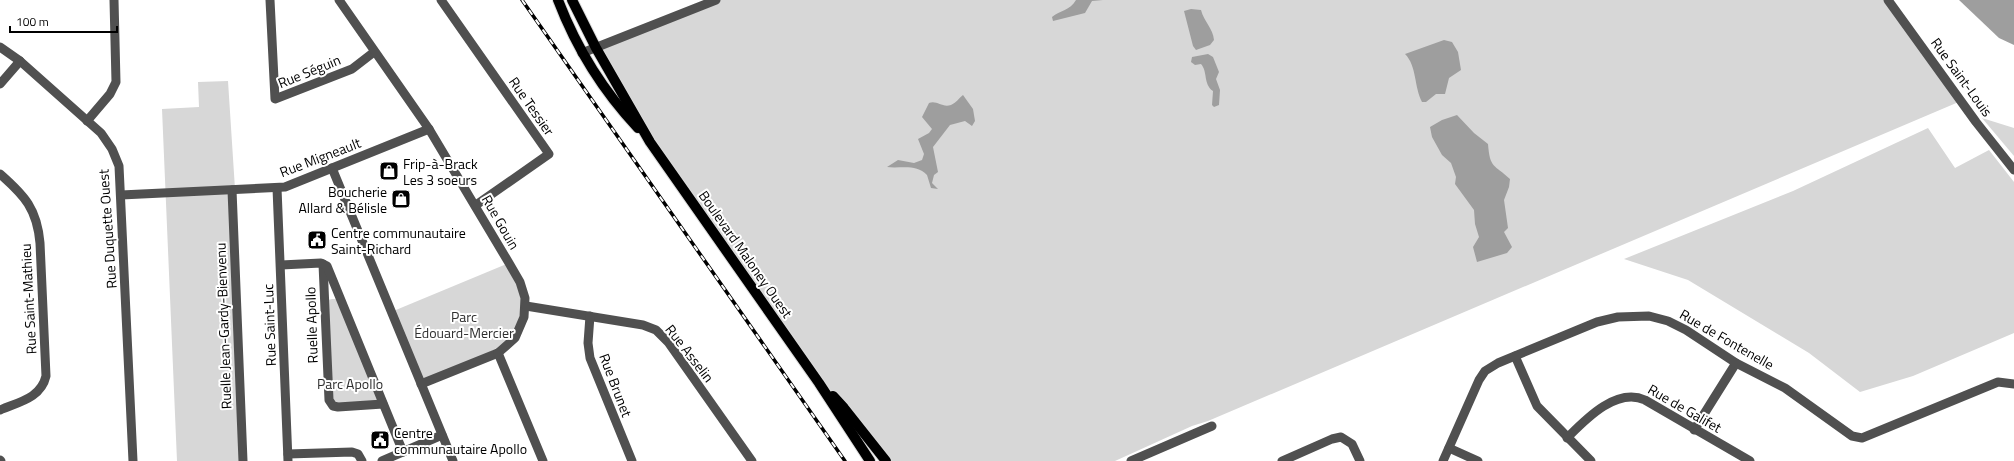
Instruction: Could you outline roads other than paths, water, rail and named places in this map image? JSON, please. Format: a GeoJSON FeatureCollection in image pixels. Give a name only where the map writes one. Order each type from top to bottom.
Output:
{"type":"FeatureCollection","features":[{"type":"Feature","properties":{"kind":"main road","name":"Boulevard Maloney Ouest"},"geometry":{"type":"LineString","coordinates":[[558,0],[582,53],[624,114],[650,142]]}},
{"type":"Feature","properties":{"kind":"main road","name":"Boulevard Maloney Ouest"},"geometry":{"type":"LineString","coordinates":[[572,0],[596,48],[650,142],[819,383],[870,461]]}},
{"type":"Feature","properties":{"kind":"main road","name":"Boulevard Maloney Ouest"},"geometry":{"type":"LineString","coordinates":[[819,383],[844,408],[886,461]]}},
{"type":"Feature","properties":{"kind":"street"},"geometry":{"type":"LineString","coordinates":[[87,121],[110,94],[116,82],[114,0]]}},
{"type":"Feature","properties":{"kind":"street","name":"Rue Séguin"},"geometry":{"type":"LineString","coordinates":[[270,0],[275,99],[352,69],[374,52]]}},
{"type":"Feature","properties":{"kind":"street","name":"Rue Gouin"},"geometry":{"type":"LineString","coordinates":[[338,0],[429,130],[476,206],[520,282],[525,298],[526,306],[519,331],[511,342],[498,352],[421,384]]}},
{"type":"Feature","properties":{"kind":"street","name":"Rue Tessier"},"geometry":{"type":"LineString","coordinates":[[441,0],[549,154],[476,206]]}},
{"type":"Feature","properties":{"kind":"street"},"geometry":{"type":"LineString","coordinates":[[690,0],[694,9]]}},
{"type":"Feature","properties":{"kind":"street"},"geometry":{"type":"LineString","coordinates":[[582,53],[716,0]]}},
{"type":"Feature","properties":{"kind":"street","name":"Rue Saint-Louis"},"geometry":{"type":"LineString","coordinates":[[1888,0],[1976,122],[2014,170]]}},
{"type":"Feature","properties":{"kind":"street","name":"Rue Duquette Ouest"},"geometry":{"type":"LineString","coordinates":[[0,47],[20,62],[101,133],[114,153],[119,170],[121,195],[133,461]]}},
{"type":"Feature","properties":{"kind":"street"},"geometry":{"type":"LineString","coordinates":[[0,84],[20,62]]}},
{"type":"Feature","properties":{"kind":"street","name":"Rue Migneault"},"geometry":{"type":"LineString","coordinates":[[121,195],[284,187],[429,130]]}},
{"type":"Feature","properties":{"kind":"street"},"geometry":{"type":"LineString","coordinates":[[332,168],[453,461]]}},
{"type":"Feature","properties":{"kind":"street","name":"Rue Saint-Mathieu"},"geometry":{"type":"LineString","coordinates":[[0,174],[25,198],[30,205],[37,222],[40,243],[46,376],[42,387],[34,395],[0,410]]}},
{"type":"Feature","properties":{"kind":"street","name":"Rue Saint-Luc"},"geometry":{"type":"LineString","coordinates":[[277,188],[288,458]]}},
{"type":"Feature","properties":{"kind":"street","name":"Ruelle Jean-Gardy-Bienvenu"},"geometry":{"type":"LineString","coordinates":[[232,190],[243,461]]}},
{"type":"Feature","properties":{"kind":"street"},"geometry":{"type":"LineString","coordinates":[[281,265],[323,264]]}},
{"type":"Feature","properties":{"kind":"street","name":"Ruelle Apollo"},"geometry":{"type":"LineString","coordinates":[[323,264],[329,400],[333,406],[338,407],[383,404]]}},
{"type":"Feature","properties":{"kind":"street","name":"Ruelle Apollo"},"geometry":{"type":"LineString","coordinates":[[323,264],[327,266],[403,452]]}},
{"type":"Feature","properties":{"kind":"street","name":"Rue Asselin"},"geometry":{"type":"LineString","coordinates":[[526,306],[643,325],[656,330],[668,342],[752,461]]}},
{"type":"Feature","properties":{"kind":"street","name":"Rue de Fontenelle"},"geometry":{"type":"LineString","coordinates":[[1443,461],[1482,376],[1491,367],[1609,319],[1640,315],[1668,321],[1686,330],[1736,363],[1792,392],[1852,436],[1862,438],[1998,382],[2014,384]]}},
{"type":"Feature","properties":{"kind":"street","name":"Rue Brunet"},"geometry":{"type":"LineString","coordinates":[[590,316],[588,343],[590,358],[632,461]]}},
{"type":"Feature","properties":{"kind":"street"},"geometry":{"type":"LineString","coordinates":[[498,352],[544,461]]}},
{"type":"Feature","properties":{"kind":"street"},"geometry":{"type":"LineString","coordinates":[[1515,356],[1537,406],[1591,461]]}},
{"type":"Feature","properties":{"kind":"street"},"geometry":{"type":"LineString","coordinates":[[1694,430],[1736,363]]}},
{"type":"Feature","properties":{"kind":"street","name":"Rue de Galifet"},"geometry":{"type":"LineString","coordinates":[[1567,438],[1591,414],[1602,407],[1624,398],[1634,396],[1644,400],[1750,461]]}},
{"type":"Feature","properties":{"kind":"street"},"geometry":{"type":"LineString","coordinates":[[1131,461],[1212,426]]}},
{"type":"Feature","properties":{"kind":"street"},"geometry":{"type":"LineString","coordinates":[[382,461],[442,436]]}},
{"type":"Feature","properties":{"kind":"street"},"geometry":{"type":"LineString","coordinates":[[1282,461],[1332,439],[1340,437],[1352,444],[1360,461]]}},
{"type":"Feature","properties":{"kind":"street"},"geometry":{"type":"LineString","coordinates":[[1449,448],[1478,461]]}},
{"type":"Feature","properties":{"kind":"street"},"geometry":{"type":"LineString","coordinates":[[288,458],[352,452],[358,454],[362,461]]}},
{"type":"Feature","properties":{"kind":"railway"},"geometry":{"type":"LineString","coordinates":[[522,0],[845,461]]}},
{"type":"Feature","properties":{"kind":"place","name":"Frip-à-Brack Les 3 soeurs"},"geometry":{"type":"Point","coordinates":[389,171]}},
{"type":"Feature","properties":{"kind":"place","name":"Boucherie Allard & Bélisle"},"geometry":{"type":"Point","coordinates":[401,199]}},
{"type":"Feature","properties":{"kind":"place","name":"Centre communautaire Saint-Richard"},"geometry":{"type":"Point","coordinates":[317,240]}},
{"type":"Feature","properties":{"kind":"place","name":"Centre communautaire Apollo"},"geometry":{"type":"Point","coordinates":[380,440]}},
{"type":"Feature","properties":{"kind":"park label","name":"Parc Édouard-Mercier"},"geometry":{"type":"Point","coordinates":[464,324]}},
{"type":"Feature","properties":{"kind":"park label","name":"Parc Apollo"},"geometry":{"type":"Point","coordinates":[350,383]}}]}
